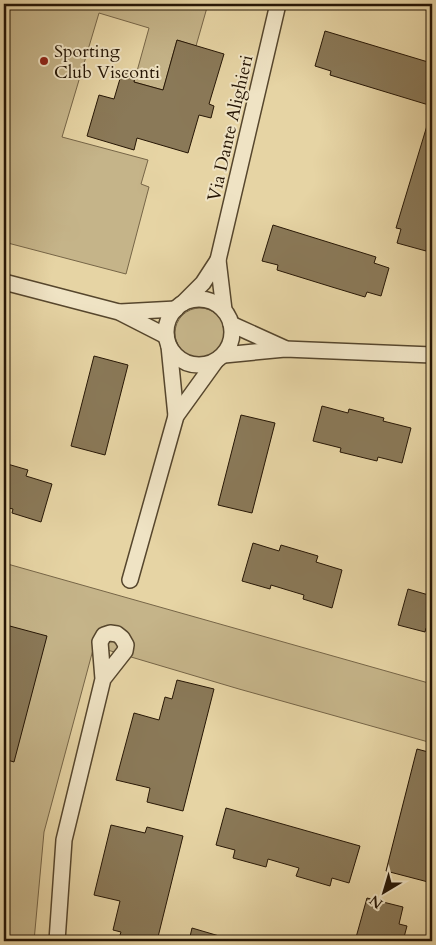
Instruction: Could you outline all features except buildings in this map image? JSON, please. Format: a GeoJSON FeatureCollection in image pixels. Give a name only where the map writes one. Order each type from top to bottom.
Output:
{"type":"FeatureCollection","features":[{"type":"Feature","properties":{"kind":"street","name":"Via Dante Alighieri"},"geometry":{"type":"LineString","coordinates":[[180,306],[203,283],[218,260],[278,4]]}},
{"type":"Feature","properties":{"kind":"street","name":"Via Dante Alighieri"},"geometry":{"type":"LineString","coordinates":[[218,260],[224,310]]}},
{"type":"Feature","properties":{"kind":"street"},"geometry":{"type":"LineString","coordinates":[[4,282],[119,312],[167,341],[175,355],[184,362],[199,365],[219,358],[285,348],[432,355]]}},
{"type":"Feature","properties":{"kind":"street"},"geometry":{"type":"LineString","coordinates":[[119,312],[180,306],[198,299],[212,302],[224,310],[231,324],[231,341],[176,416],[130,580]]}},
{"type":"Feature","properties":{"kind":"street"},"geometry":{"type":"LineString","coordinates":[[176,416],[166,326],[170,317],[180,306]]}},
{"type":"Feature","properties":{"kind":"street"},"geometry":{"type":"LineString","coordinates":[[231,324],[285,348]]}},
{"type":"Feature","properties":{"kind":"street"},"geometry":{"type":"LineString","coordinates":[[56,941],[64,840],[103,679]]}},
{"type":"Feature","properties":{"kind":"shaded area"},"geometry":{"type":"Polygon","coordinates":[[[4,4],[208,4],[196,46],[177,40],[163,90],[134,82],[149,28],[99,13],[62,137],[148,160],[141,184],[149,187],[126,274],[4,242],[4,4]]]}},
{"type":"Feature","properties":{"kind":"shaded area"},"geometry":{"type":"Polygon","coordinates":[[[205,308],[218,315],[224,323],[224,343],[218,351],[210,357],[195,358],[182,351],[176,343],[175,328],[182,315],[190,309],[205,308]]]}},
{"type":"Feature","properties":{"kind":"shaded area"},"geometry":{"type":"Polygon","coordinates":[[[4,563],[432,684],[432,743],[94,646],[44,832],[34,941],[4,941],[4,563]]]}},
{"type":"Feature","properties":{"kind":"place","name":"Sporting Club Visconti"},"geometry":{"type":"Point","coordinates":[44,61]}}]}
